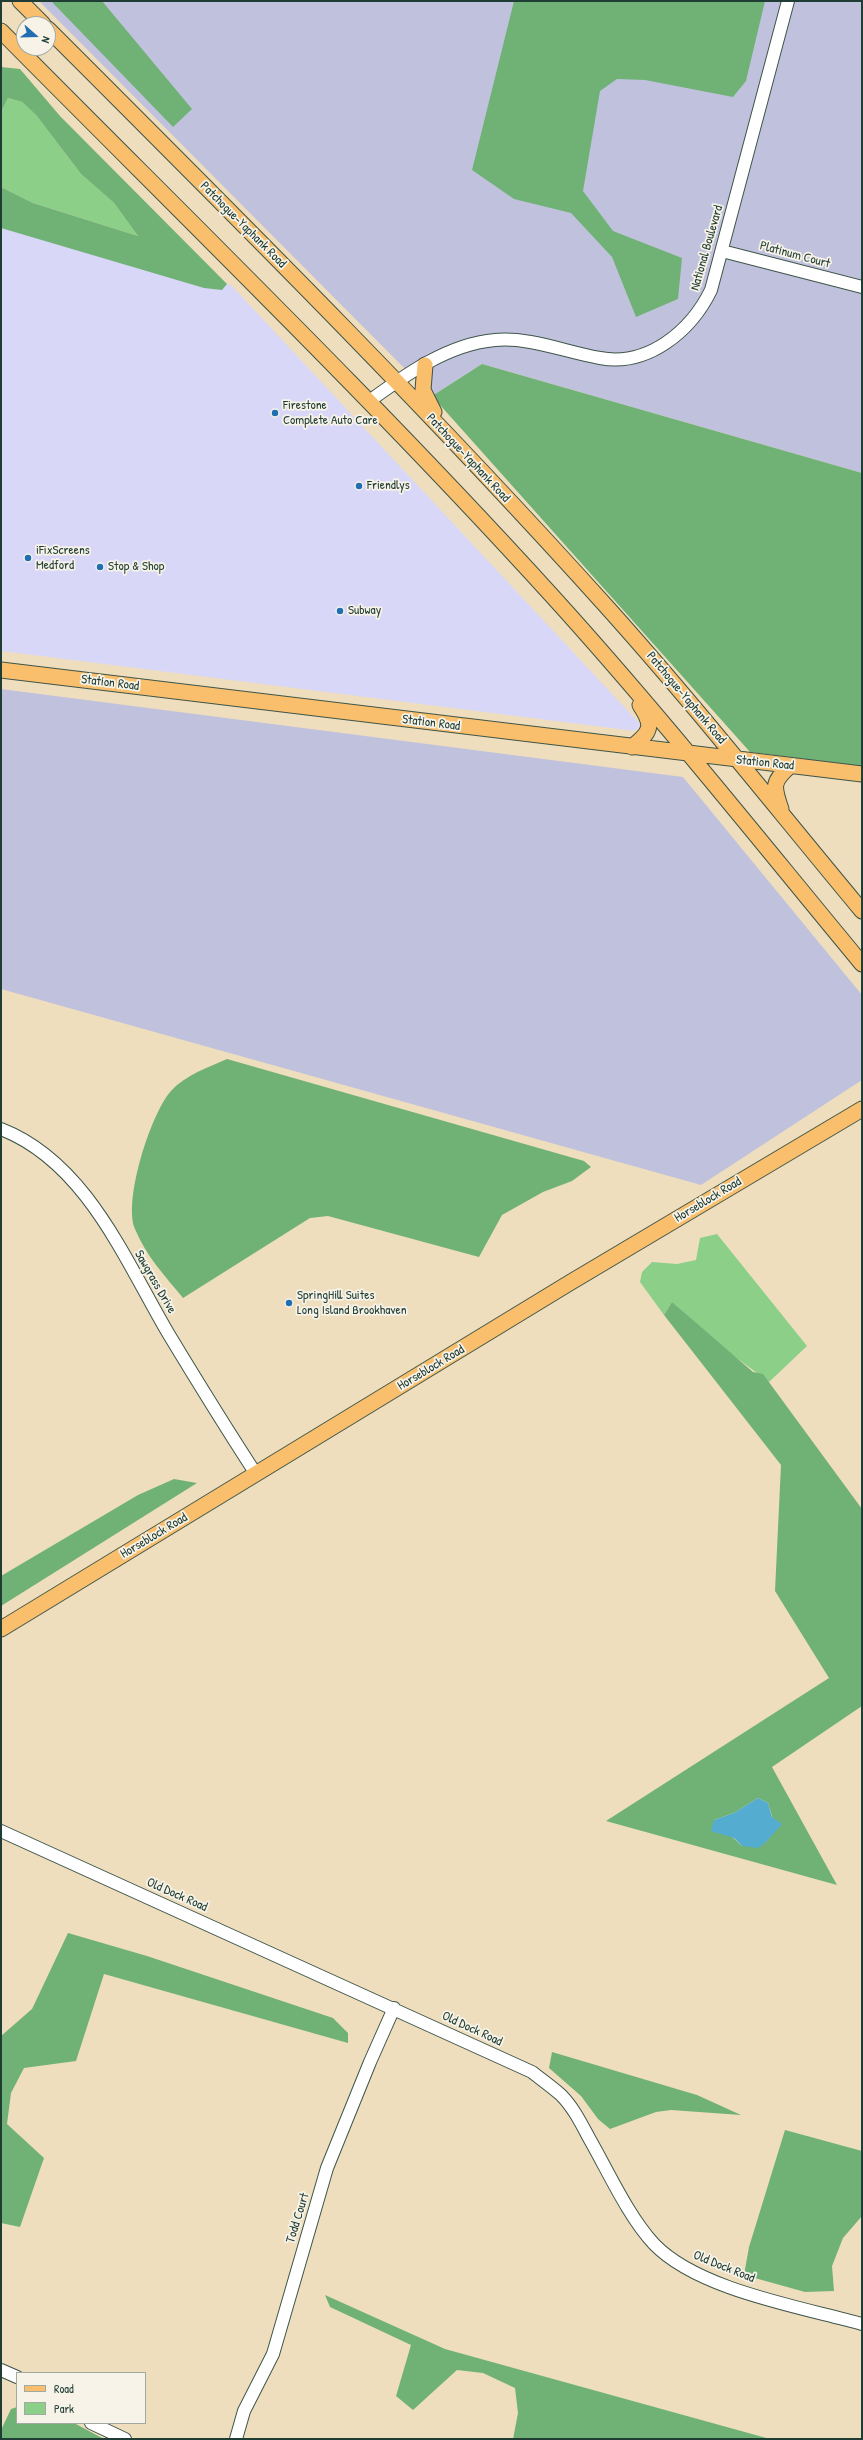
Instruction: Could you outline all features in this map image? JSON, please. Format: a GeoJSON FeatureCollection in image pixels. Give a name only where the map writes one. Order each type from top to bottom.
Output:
{"type":"FeatureCollection","features":[{"type":"Feature","properties":{"kind":"main road"},"geometry":{"type":"LineString","coordinates":[[20,1],[35,16]]}},
{"type":"Feature","properties":{"kind":"main road"},"geometry":{"type":"LineString","coordinates":[[1,31],[368,402],[478,516],[590,638],[691,754],[862,964]]}},
{"type":"Feature","properties":{"kind":"main road","name":"Patchogue-Yaphank Road"},"geometry":{"type":"LineString","coordinates":[[56,37],[396,382],[612,612],[737,759],[862,911]]}},
{"type":"Feature","properties":{"kind":"main road"},"geometry":{"type":"LineString","coordinates":[[425,364],[424,396],[458,447]]}},
{"type":"Feature","properties":{"kind":"main road"},"geometry":{"type":"LineString","coordinates":[[617,669],[648,717],[650,723],[647,734],[632,747]]}},
{"type":"Feature","properties":{"kind":"main road","name":"Station Road"},"geometry":{"type":"LineString","coordinates":[[1,670],[862,774]]}},
{"type":"Feature","properties":{"kind":"main road"},"geometry":{"type":"LineString","coordinates":[[784,817],[774,788],[778,777],[790,766]]}},
{"type":"Feature","properties":{"kind":"main road","name":"Horseblock Road"},"geometry":{"type":"LineString","coordinates":[[1,1629],[571,1282],[862,1109]]}},
{"type":"Feature","properties":{"kind":"street","name":"National Boulevard"},"geometry":{"type":"LineString","coordinates":[[368,402],[425,364],[473,344],[500,340],[531,342],[607,359],[629,357],[657,349],[676,336],[700,311],[711,290],[788,1]]}},
{"type":"Feature","properties":{"kind":"street","name":"Platinum Court"},"geometry":{"type":"LineString","coordinates":[[722,251],[862,287]]}},
{"type":"Feature","properties":{"kind":"street","name":"Sawgrass Drive"},"geometry":{"type":"LineString","coordinates":[[1,1129],[44,1155],[89,1200],[256,1474]]}},
{"type":"Feature","properties":{"kind":"street","name":"Old Dock Road"},"geometry":{"type":"LineString","coordinates":[[1,1831],[394,2008],[532,2072],[561,2095],[577,2117],[636,2220],[655,2244],[688,2269],[742,2291],[862,2324]]}},
{"type":"Feature","properties":{"kind":"street","name":"Todd Court"},"geometry":{"type":"LineString","coordinates":[[236,2439],[244,2411],[273,2354],[327,2168],[394,2008]]}},
{"type":"Feature","properties":{"kind":"street"},"geometry":{"type":"LineString","coordinates":[[1,2370],[16,2377]]}},
{"type":"Feature","properties":{"kind":"street"},"geometry":{"type":"LineString","coordinates":[[93,2424],[125,2439]]}},
{"type":"Feature","properties":{"kind":"shaded area"},"geometry":{"type":"Polygon","coordinates":[[[39,1],[862,1],[862,473],[482,364],[432,396],[56,18],[56,16],[54,16],[39,1]]]}},
{"type":"Feature","properties":{"kind":"shaded area"},"geometry":{"type":"Polygon","coordinates":[[[1,223],[231,285],[641,725],[635,731],[1,651],[1,223]]]}},
{"type":"Feature","properties":{"kind":"shaded area"},"geometry":{"type":"Polygon","coordinates":[[[1,689],[683,777],[862,995],[862,1080],[701,1185],[1,989],[1,689]]]}},
{"type":"Feature","properties":{"kind":"green space"},"geometry":{"type":"Polygon","coordinates":[[[51,1],[102,1],[192,109],[173,127],[51,1]]]}},
{"type":"Feature","properties":{"kind":"green space"},"geometry":{"type":"Polygon","coordinates":[[[514,1],[765,1],[746,81],[733,97],[645,80],[617,79],[600,91],[583,191],[613,231],[682,258],[678,299],[636,317],[612,257],[571,213],[514,199],[472,170],[514,1]]]}},
{"type":"Feature","properties":{"kind":"green space"},"geometry":{"type":"Polygon","coordinates":[[[1,67],[20,69],[60,116],[227,284],[222,290],[204,288],[1,228],[1,187],[33,203],[138,236],[114,203],[81,174],[36,115],[22,102],[8,98],[1,112],[1,67]]]}},
{"type":"Feature","properties":{"kind":"green space"},"geometry":{"type":"Polygon","coordinates":[[[8,98],[22,102],[36,115],[81,174],[114,203],[138,236],[33,203],[1,187],[1,112],[8,98]]]}},
{"type":"Feature","properties":{"kind":"green space"},"geometry":{"type":"Polygon","coordinates":[[[482,364],[862,473],[862,766],[750,752],[432,396],[482,364]]]}},
{"type":"Feature","properties":{"kind":"green space"},"geometry":{"type":"Polygon","coordinates":[[[227,1059],[584,1161],[591,1167],[572,1181],[543,1192],[502,1215],[479,1257],[328,1216],[310,1218],[183,1298],[150,1257],[135,1229],[132,1216],[136,1178],[141,1157],[155,1118],[163,1102],[171,1091],[190,1076],[227,1059]]]}},
{"type":"Feature","properties":{"kind":"green space"},"geometry":{"type":"Polygon","coordinates":[[[717,1234],[807,1346],[769,1382],[722,1347],[672,1302],[664,1315],[640,1282],[642,1272],[652,1262],[677,1264],[696,1260],[700,1238],[717,1234]]]}},
{"type":"Feature","properties":{"kind":"green space"},"geometry":{"type":"Polygon","coordinates":[[[672,1302],[753,1372],[763,1374],[862,1509],[862,1706],[772,1767],[837,1885],[606,1821],[829,1678],[775,1591],[781,1465],[664,1315],[672,1302]],[[758,1798],[734,1813],[714,1820],[742,1846],[765,1843],[776,1829],[768,1803],[758,1798]]]}},
{"type":"Feature","properties":{"kind":"green space"},"geometry":{"type":"Polygon","coordinates":[[[174,1479],[197,1483],[1,1606],[1,1576],[138,1495],[174,1479]]]}},
{"type":"Feature","properties":{"kind":"green space"},"geometry":{"type":"Polygon","coordinates":[[[68,1933],[147,1956],[333,2018],[348,2033],[348,2043],[104,1974],[76,2061],[24,2068],[11,2093],[7,2124],[44,2158],[20,2227],[1,2223],[1,2036],[32,2009],[68,1933]]]}},
{"type":"Feature","properties":{"kind":"green space"},"geometry":{"type":"Polygon","coordinates":[[[552,2052],[697,2095],[741,2115],[671,2110],[656,2112],[610,2129],[598,2119],[581,2096],[549,2068],[552,2052]]]}},
{"type":"Feature","properties":{"kind":"green space"},"geometry":{"type":"Polygon","coordinates":[[[785,2130],[862,2151],[862,2216],[843,2238],[832,2266],[834,2291],[805,2292],[744,2275],[749,2247],[785,2130]]]}},
{"type":"Feature","properties":{"kind":"green space"},"geometry":{"type":"Polygon","coordinates":[[[325,2295],[445,2349],[770,2439],[513,2439],[518,2413],[515,2388],[483,2373],[457,2370],[413,2410],[396,2396],[411,2345],[330,2307],[325,2295]]]}},
{"type":"Feature","properties":{"kind":"green space"},"geometry":{"type":"Polygon","coordinates":[[[16,2407],[16,2424],[76,2424],[104,2439],[1,2439],[1,2430],[11,2409],[16,2407]]]}},
{"type":"Feature","properties":{"kind":"water"},"geometry":{"type":"Polygon","coordinates":[[[758,1798],[768,1803],[772,1817],[782,1824],[765,1843],[758,1848],[742,1846],[734,1838],[711,1831],[714,1820],[734,1813],[758,1798]]]}},
{"type":"Feature","properties":{"kind":"place","name":"Firestone Complete Auto Care"},"geometry":{"type":"Point","coordinates":[275,413]}},
{"type":"Feature","properties":{"kind":"place","name":"Friendlys"},"geometry":{"type":"Point","coordinates":[359,486]}},
{"type":"Feature","properties":{"kind":"place","name":"iFixScreens Medford"},"geometry":{"type":"Point","coordinates":[28,558]}},
{"type":"Feature","properties":{"kind":"place","name":"Stop & Shop"},"geometry":{"type":"Point","coordinates":[100,567]}},
{"type":"Feature","properties":{"kind":"place","name":"Subway"},"geometry":{"type":"Point","coordinates":[340,611]}},
{"type":"Feature","properties":{"kind":"place","name":"SpringHill Suites Long Island Brookhaven"},"geometry":{"type":"Point","coordinates":[289,1303]}}]}
